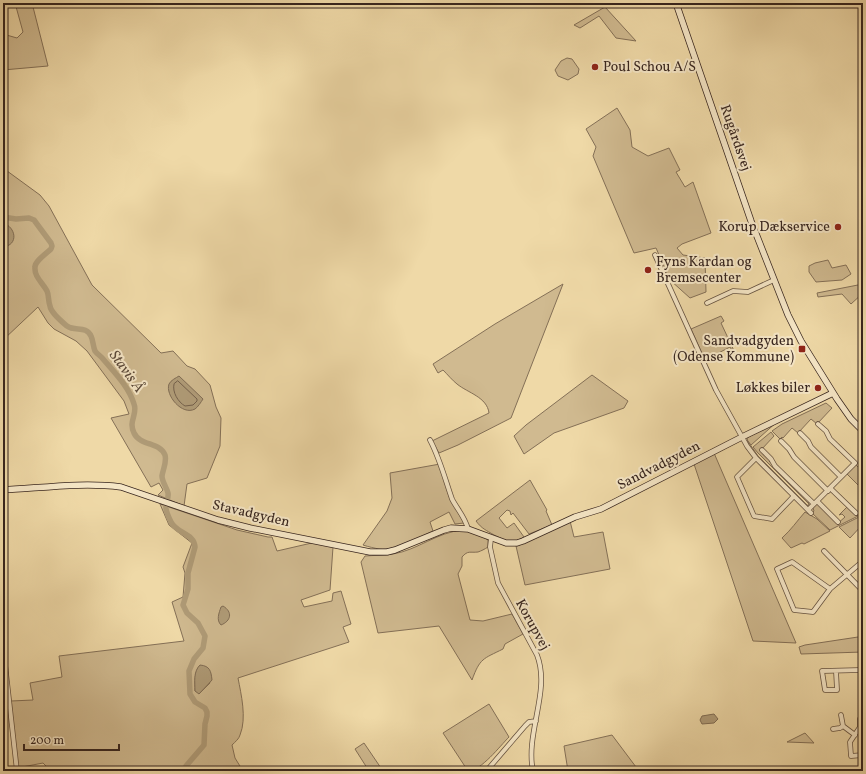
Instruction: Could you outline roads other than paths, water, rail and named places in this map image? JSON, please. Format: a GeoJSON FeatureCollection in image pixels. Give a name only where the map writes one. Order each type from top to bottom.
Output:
{"type":"FeatureCollection","features":[{"type":"Feature","properties":{"kind":"street","name":"Rugårdsvej"},"geometry":{"type":"LineString","coordinates":[[676,3],[750,221],[795,330],[833,393],[848,415],[863,431]]}},
{"type":"Feature","properties":{"kind":"street"},"geometry":{"type":"LineString","coordinates":[[655,255],[716,390],[742,437],[756,458],[809,511],[854,462],[818,424]]}},
{"type":"Feature","properties":{"kind":"street"},"geometry":{"type":"LineString","coordinates":[[707,303],[733,291],[748,292],[774,280]]}},
{"type":"Feature","properties":{"kind":"street","name":"Sandvadgyden"},"geometry":{"type":"LineString","coordinates":[[491,539],[506,543],[517,543],[569,520],[601,508],[833,393]]}},
{"type":"Feature","properties":{"kind":"street"},"geometry":{"type":"LineString","coordinates":[[800,433],[808,441],[811,447],[841,477]]}},
{"type":"Feature","properties":{"kind":"street"},"geometry":{"type":"LineString","coordinates":[[430,440],[438,455],[453,500],[465,520],[468,529]]}},
{"type":"Feature","properties":{"kind":"street"},"geometry":{"type":"LineString","coordinates":[[781,441],[794,457],[856,513]]}},
{"type":"Feature","properties":{"kind":"street"},"geometry":{"type":"LineString","coordinates":[[762,450],[771,459],[775,466],[838,522]]}},
{"type":"Feature","properties":{"kind":"street"},"geometry":{"type":"LineString","coordinates":[[756,458],[737,477],[754,516],[772,518],[794,496]]}},
{"type":"Feature","properties":{"kind":"street","name":"Stavadgyden"},"geometry":{"type":"LineString","coordinates":[[3,490],[105,485],[133,490],[218,520],[250,528],[370,552],[387,552],[395,550],[444,530],[458,528],[468,529],[491,539]]}},
{"type":"Feature","properties":{"kind":"street","name":"Korupvej"},"geometry":{"type":"LineString","coordinates":[[491,539],[490,547],[498,583],[537,655],[541,668],[540,691],[532,747],[533,771]]}},
{"type":"Feature","properties":{"kind":"street"},"geometry":{"type":"LineString","coordinates":[[824,551],[863,591]]}},
{"type":"Feature","properties":{"kind":"street"},"geometry":{"type":"LineString","coordinates":[[830,589],[792,562],[776,569],[794,610],[813,612],[830,589],[863,562]]}},
{"type":"Feature","properties":{"kind":"street"},"geometry":{"type":"LineString","coordinates":[[3,646],[17,771]]}},
{"type":"Feature","properties":{"kind":"street"},"geometry":{"type":"LineString","coordinates":[[836,671],[837,690],[825,690],[822,671],[861,670],[863,672],[863,689]]}},
{"type":"Feature","properties":{"kind":"street"},"geometry":{"type":"LineString","coordinates":[[841,715],[843,726],[855,735]]}},
{"type":"Feature","properties":{"kind":"street"},"geometry":{"type":"LineString","coordinates":[[863,719],[860,719],[862,727],[850,742],[851,756],[863,755]]}},
{"type":"Feature","properties":{"kind":"street"},"geometry":{"type":"LineString","coordinates":[[488,771],[525,726],[529,722],[536,721]]}},
{"type":"Feature","properties":{"kind":"street"},"geometry":{"type":"LineString","coordinates":[[833,729],[843,726]]}},
{"type":"Feature","properties":{"kind":"water"},"geometry":{"type":"Polygon","coordinates":[[[3,223],[11,228],[14,236],[12,243],[3,247],[3,223]]]}},
{"type":"Feature","properties":{"kind":"water"},"geometry":{"type":"Polygon","coordinates":[[[179,376],[203,399],[195,409],[185,410],[172,399],[168,389],[169,384],[172,380],[179,376]]]}},
{"type":"Feature","properties":{"kind":"water"},"geometry":{"type":"Polygon","coordinates":[[[223,606],[226,608],[230,616],[227,621],[221,625],[219,623],[218,616],[221,607],[223,606]]]}},
{"type":"Feature","properties":{"kind":"water"},"geometry":{"type":"Polygon","coordinates":[[[200,665],[208,668],[212,680],[199,694],[195,691],[195,674],[200,665]]]}},
{"type":"Feature","properties":{"kind":"water"},"geometry":{"type":"Polygon","coordinates":[[[714,714],[718,719],[714,723],[702,724],[700,720],[702,716],[714,714]]]}},
{"type":"Feature","properties":{"kind":"waterway","name":"Stavis Å"},"geometry":{"type":"LineString","coordinates":[[3,217],[16,219],[29,218],[34,220],[51,243],[51,249],[39,260],[35,267],[37,277],[48,293],[51,309],[57,317],[70,328],[83,330],[89,333],[92,338],[95,351],[117,375],[129,392],[135,408],[132,421],[132,429],[134,433],[141,440],[159,448],[165,455],[162,476],[168,493],[166,507],[169,518],[177,529],[189,536],[194,542],[195,547],[188,573],[188,589],[183,605],[187,613],[198,623],[205,636],[203,648],[194,659],[189,671],[190,694],[195,702],[205,708],[207,716],[204,745],[186,766],[185,771]]}},
{"type":"Feature","properties":{"kind":"place","name":"Poul Schou A/S"},"geometry":{"type":"Point","coordinates":[595,67]}},
{"type":"Feature","properties":{"kind":"place","name":"Korup Dækservice"},"geometry":{"type":"Point","coordinates":[838,227]}},
{"type":"Feature","properties":{"kind":"place","name":"Fyns Kardan og Bremsecenter"},"geometry":{"type":"Point","coordinates":[648,270]}},
{"type":"Feature","properties":{"kind":"place","name":"Sandvadgyden (Odense Kommune)"},"geometry":{"type":"Point","coordinates":[802,349]}},
{"type":"Feature","properties":{"kind":"place","name":"Løkkes biler"},"geometry":{"type":"Point","coordinates":[818,388]}}]}
